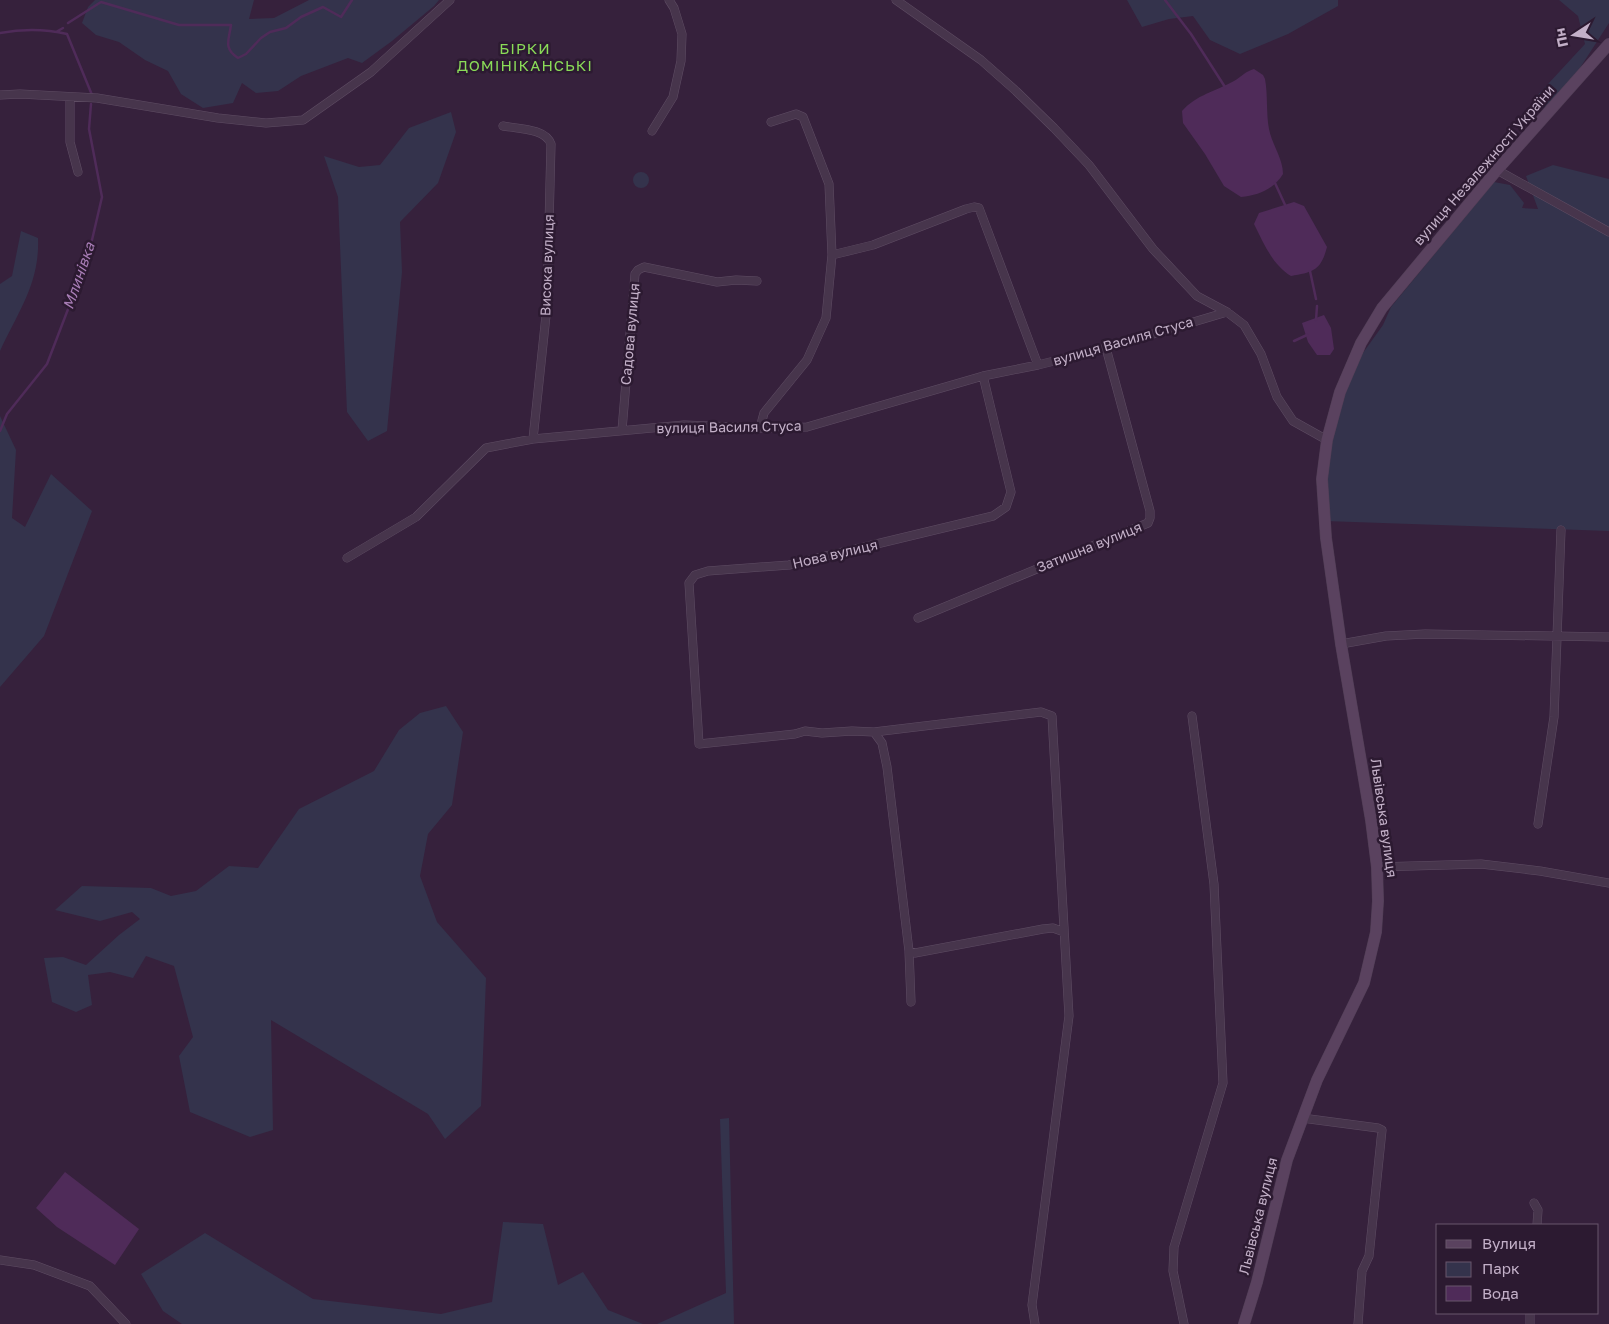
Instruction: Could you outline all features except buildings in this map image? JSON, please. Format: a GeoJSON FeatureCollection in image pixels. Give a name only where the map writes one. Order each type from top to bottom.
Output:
{"type":"FeatureCollection","features":[{"type":"Feature","properties":{"kind":"main road","name":"вулиця Незалежності України"},"geometry":{"type":"LineString","coordinates":[[1382,308],[1497,170],[1606,51]]}},
{"type":"Feature","properties":{"kind":"main road","name":"Львівська вулиця"},"geometry":{"type":"LineString","coordinates":[[1244,1324],[1257,1282],[1287,1160],[1317,1080],[1364,983],[1376,932],[1378,901],[1377,867],[1326,538],[1322,478],[1327,440],[1340,392],[1361,343],[1382,308]]}},
{"type":"Feature","properties":{"kind":"street"},"geometry":{"type":"LineString","coordinates":[[0,95],[20,94],[96,98],[218,118],[266,123],[303,120],[370,72],[450,0]]}},
{"type":"Feature","properties":{"kind":"street"},"geometry":{"type":"LineString","coordinates":[[652,131],[673,97],[681,61],[682,34],[674,8],[668,0]]}},
{"type":"Feature","properties":{"kind":"street"},"geometry":{"type":"LineString","coordinates":[[896,0],[981,60],[1016,91],[1089,165],[1153,249],[1197,296],[1227,312],[1244,325],[1261,354],[1277,397],[1293,421],[1327,440]]}},
{"type":"Feature","properties":{"kind":"street"},"geometry":{"type":"LineString","coordinates":[[70,97],[70,142],[78,172]]}},
{"type":"Feature","properties":{"kind":"street"},"geometry":{"type":"LineString","coordinates":[[760,428],[764,413],[807,360],[826,318],[832,256],[829,184],[803,117],[796,114],[771,122]]}},
{"type":"Feature","properties":{"kind":"street","name":"Висока вулиця"},"geometry":{"type":"LineString","coordinates":[[503,126],[543,134],[549,138],[551,144],[547,306],[534,439]]}},
{"type":"Feature","properties":{"kind":"street"},"geometry":{"type":"LineString","coordinates":[[1497,170],[1609,232]]}},
{"type":"Feature","properties":{"kind":"street"},"geometry":{"type":"LineString","coordinates":[[832,256],[873,245],[966,209],[978,208],[1038,365]]}},
{"type":"Feature","properties":{"kind":"street","name":"Садова вулиця"},"geometry":{"type":"LineString","coordinates":[[622,430],[635,274],[638,270],[644,267],[717,282],[736,280],[756,281]]}},
{"type":"Feature","properties":{"kind":"street","name":"вулиця Василя Стуса"},"geometry":{"type":"LineString","coordinates":[[348,558],[416,516],[486,448],[534,439],[684,425],[760,428],[807,426],[983,376],[1106,348],[1227,312]]}},
{"type":"Feature","properties":{"kind":"street","name":"Затишна вулиця"},"geometry":{"type":"LineString","coordinates":[[918,618],[1148,523],[1150,511],[1106,348]]}},
{"type":"Feature","properties":{"kind":"street","name":"Нова вулиця"},"geometry":{"type":"LineString","coordinates":[[874,732],[852,731],[822,734],[804,731],[795,734],[699,744],[689,583],[695,575],[708,571],[789,565],[993,516],[1006,508],[1011,492],[983,376]]}},
{"type":"Feature","properties":{"kind":"street"},"geometry":{"type":"LineString","coordinates":[[1538,824],[1554,717],[1561,530]]}},
{"type":"Feature","properties":{"kind":"street"},"geometry":{"type":"LineString","coordinates":[[1341,644],[1386,636],[1425,634],[1609,637]]}},
{"type":"Feature","properties":{"kind":"street"},"geometry":{"type":"LineString","coordinates":[[911,1002],[909,952],[887,767],[882,743],[874,732],[1041,712],[1052,716],[1069,1016],[1032,1305],[1035,1324]]}},
{"type":"Feature","properties":{"kind":"street"},"geometry":{"type":"LineString","coordinates":[[1184,1324],[1172,1271],[1174,1247],[1223,1083],[1214,884],[1192,716]]}},
{"type":"Feature","properties":{"kind":"street"},"geometry":{"type":"LineString","coordinates":[[1377,867],[1481,864],[1540,871],[1609,884]]}},
{"type":"Feature","properties":{"kind":"street"},"geometry":{"type":"LineString","coordinates":[[909,952],[915,953],[1052,928],[1064,932]]}},
{"type":"Feature","properties":{"kind":"street"},"geometry":{"type":"LineString","coordinates":[[1302,1118],[1382,1130],[1369,1256],[1362,1271],[1358,1324]]}},
{"type":"Feature","properties":{"kind":"street"},"geometry":{"type":"LineString","coordinates":[[1534,1203],[1538,1210],[1537,1224]]}},
{"type":"Feature","properties":{"kind":"street"},"geometry":{"type":"LineString","coordinates":[[0,1260],[34,1265],[90,1286],[126,1324]]}},
{"type":"Feature","properties":{"kind":"green space"},"geometry":{"type":"Polygon","coordinates":[[[95,0],[254,0],[249,19],[274,18],[309,0],[439,0],[392,41],[362,63],[348,58],[301,76],[278,91],[256,93],[242,83],[233,103],[203,108],[181,94],[168,71],[145,60],[119,42],[96,35],[82,23],[88,7],[95,0]]]}},
{"type":"Feature","properties":{"kind":"green space"},"geometry":{"type":"Polygon","coordinates":[[[1127,0],[1338,0],[1338,6],[1288,34],[1240,54],[1210,40],[1193,16],[1169,19],[1142,27],[1127,0]]]}},
{"type":"Feature","properties":{"kind":"green space"},"geometry":{"type":"Polygon","coordinates":[[[1559,0],[1609,0],[1609,23],[1578,71],[1553,102],[1541,110],[1536,97],[1585,44],[1578,16],[1559,0]]]}},
{"type":"Feature","properties":{"kind":"green space"},"geometry":{"type":"Polygon","coordinates":[[[451,112],[456,132],[438,183],[400,222],[402,272],[387,431],[368,441],[347,412],[338,197],[324,156],[359,167],[380,165],[409,128],[451,112]]]}},
{"type":"Feature","properties":{"kind":"green space"},"geometry":{"type":"Polygon","coordinates":[[[1553,165],[1609,179],[1609,531],[1325,521],[1322,479],[1345,378],[1383,325],[1391,307],[1494,182],[1510,185],[1524,203],[1522,208],[1538,209],[1526,176],[1553,165]]]}},
{"type":"Feature","properties":{"kind":"green space"},"geometry":{"type":"Polygon","coordinates":[[[641,172],[647,174],[649,180],[647,186],[641,188],[635,186],[633,180],[635,174],[641,172]]]}},
{"type":"Feature","properties":{"kind":"green space"},"geometry":{"type":"Polygon","coordinates":[[[21,231],[38,238],[38,254],[27,297],[0,351],[0,284],[12,276],[21,231]]]}},
{"type":"Feature","properties":{"kind":"green space"},"geometry":{"type":"Polygon","coordinates":[[[0,416],[16,450],[12,518],[25,527],[51,474],[92,511],[44,636],[0,687],[0,416]]]}},
{"type":"Feature","properties":{"kind":"green space"},"geometry":{"type":"Polygon","coordinates":[[[446,706],[463,732],[452,805],[428,834],[420,876],[437,922],[486,978],[481,1106],[445,1139],[428,1114],[271,1020],[273,1130],[250,1137],[190,1112],[179,1056],[193,1037],[174,966],[146,956],[133,978],[110,972],[88,975],[92,1005],[76,1012],[52,1002],[44,958],[63,957],[86,965],[140,919],[132,912],[100,921],[55,910],[82,886],[151,888],[171,896],[196,891],[229,866],[258,868],[299,809],[374,771],[399,730],[420,713],[446,706]]]}},
{"type":"Feature","properties":{"kind":"green space"},"geometry":{"type":"Polygon","coordinates":[[[729,1118],[734,1324],[657,1324],[726,1293],[720,1119],[729,1118]]]}},
{"type":"Feature","properties":{"kind":"green space"},"geometry":{"type":"Polygon","coordinates":[[[503,1222],[543,1224],[558,1285],[583,1272],[608,1310],[643,1324],[182,1324],[163,1311],[141,1274],[205,1233],[313,1299],[441,1314],[492,1302],[503,1222]]]}},
{"type":"Feature","properties":{"kind":"water"},"geometry":{"type":"Polygon","coordinates":[[[1254,69],[1263,75],[1265,79],[1269,129],[1283,168],[1283,174],[1275,184],[1265,191],[1241,197],[1224,186],[1205,154],[1183,123],[1182,111],[1200,97],[1254,69]]]}},
{"type":"Feature","properties":{"kind":"water"},"geometry":{"type":"Polygon","coordinates":[[[1294,202],[1304,206],[1327,247],[1322,261],[1315,269],[1291,276],[1274,260],[1254,224],[1259,213],[1294,202]]]}},
{"type":"Feature","properties":{"kind":"water"},"geometry":{"type":"Polygon","coordinates":[[[1324,315],[1331,328],[1334,349],[1330,355],[1317,355],[1308,342],[1302,323],[1324,315]]]}},
{"type":"Feature","properties":{"kind":"water"},"geometry":{"type":"Polygon","coordinates":[[[65,1172],[139,1229],[115,1265],[57,1227],[36,1208],[65,1172]]]}},
{"type":"Feature","properties":{"kind":"waterway"},"geometry":{"type":"LineString","coordinates":[[68,23],[101,2],[179,25],[231,25],[228,43],[230,51],[238,58],[246,54],[261,38],[270,32],[286,28],[301,17],[323,7],[341,17],[352,0]]}},
{"type":"Feature","properties":{"kind":"waterway"},"geometry":{"type":"LineString","coordinates":[[1165,0],[1191,34],[1225,87]]}},
{"type":"Feature","properties":{"kind":"waterway","name":"Млинівка"},"geometry":{"type":"LineString","coordinates":[[56,32],[63,28]]}},
{"type":"Feature","properties":{"kind":"waterway","name":"Млинівка"},"geometry":{"type":"LineString","coordinates":[[0,33],[34,30],[67,34],[92,95]]}},
{"type":"Feature","properties":{"kind":"waterway","name":"Млинівка"},"geometry":{"type":"LineString","coordinates":[[0,431],[7,414],[47,364],[92,240],[102,197],[89,129],[91,104]]}},
{"type":"Feature","properties":{"kind":"waterway"},"geometry":{"type":"LineString","coordinates":[[1275,183],[1286,207]]}},
{"type":"Feature","properties":{"kind":"waterway"},"geometry":{"type":"LineString","coordinates":[[1310,271],[1316,299]]}},
{"type":"Feature","properties":{"kind":"waterway"},"geometry":{"type":"LineString","coordinates":[[1316,320],[1317,306]]}},
{"type":"Feature","properties":{"kind":"waterway"},"geometry":{"type":"LineString","coordinates":[[1294,341],[1307,335]]}},
{"type":"Feature","properties":{"kind":"district","name":"БІРКИ ДОМІНІКАНСЬКІ"},"geometry":{"type":"Point","coordinates":[525,58]}}]}
